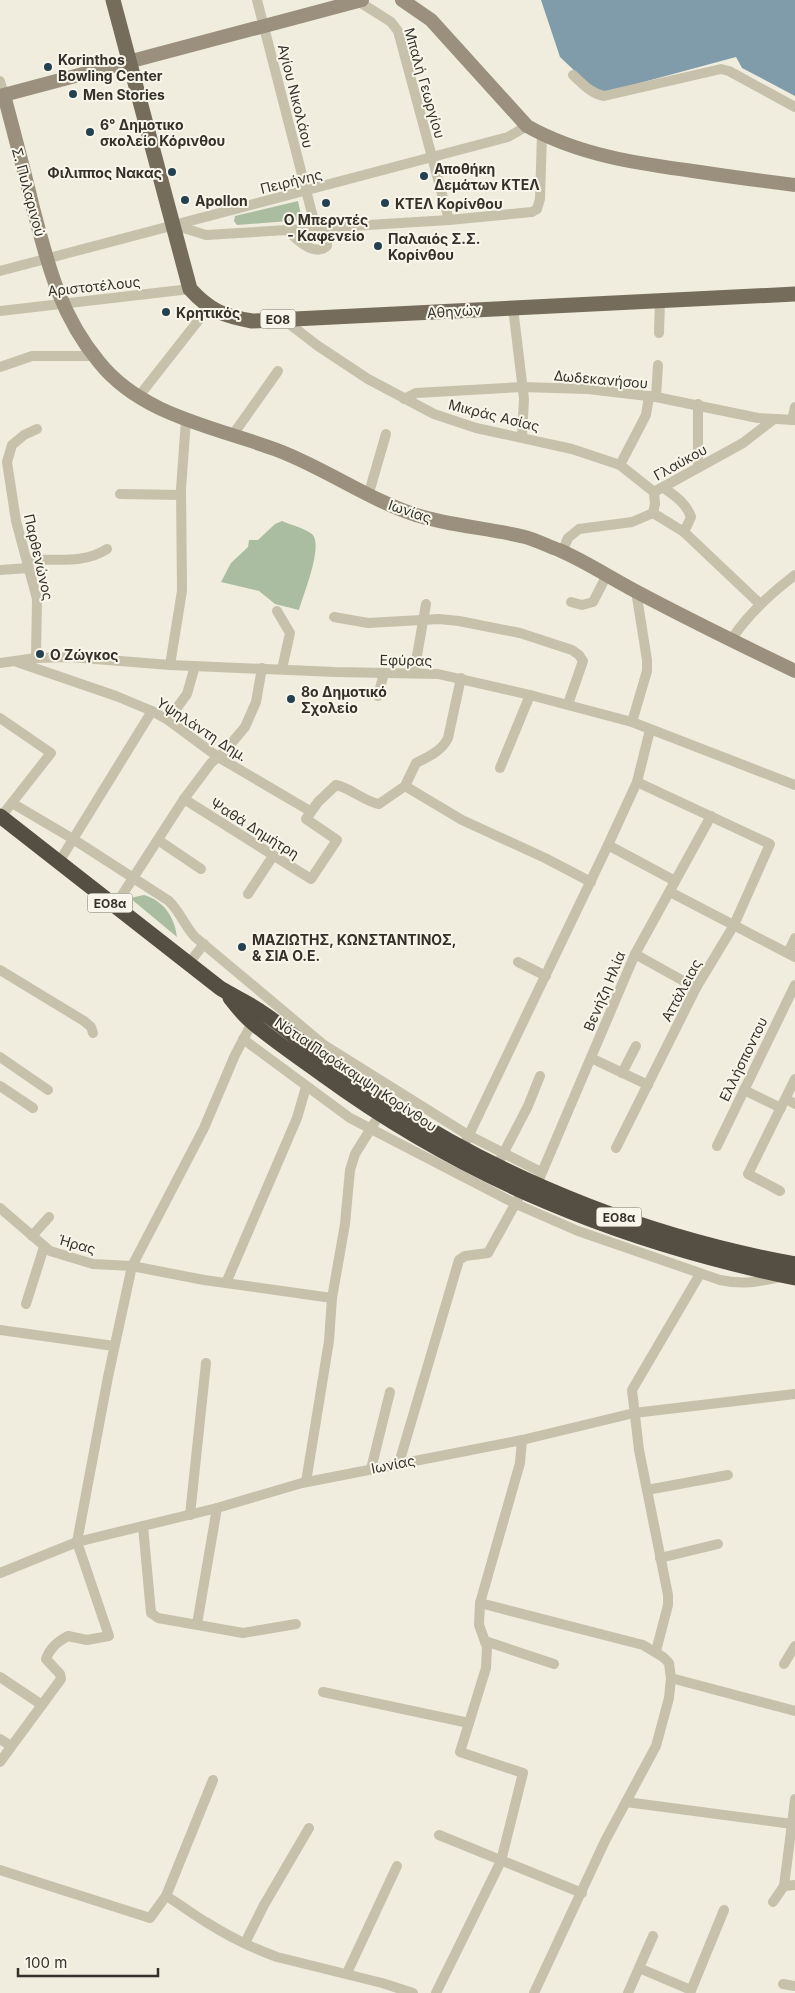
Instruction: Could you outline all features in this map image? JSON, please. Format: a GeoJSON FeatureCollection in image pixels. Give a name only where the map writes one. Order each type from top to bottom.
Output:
{"type":"FeatureCollection","features":[{"type":"Feature","properties":{"kind":"highway","name":"Νότια Παράκαμψη Κορίνθου"},"geometry":{"type":"LineString","coordinates":[[0,817],[220,988],[320,1049],[396,1109],[461,1154],[519,1198],[577,1216],[652,1249],[697,1255],[790,1277]]}},
{"type":"Feature","properties":{"kind":"highway","name":"Νότια Παράκαμψη Κορίνθου"},"geometry":{"type":"LineString","coordinates":[[220,988],[252,1023],[380,1114],[461,1154],[500,1159],[539,1178],[582,1204],[681,1238],[743,1254],[795,1264]]}},
{"type":"Feature","properties":{"kind":"main road"},"geometry":{"type":"LineString","coordinates":[[113,0],[190,289]]}},
{"type":"Feature","properties":{"kind":"main road","name":"Αθηνών"},"geometry":{"type":"LineString","coordinates":[[190,289],[209,307],[222,315],[252,320],[795,294]]}},
{"type":"Feature","properties":{"kind":"street","name":"Αγίου Νικολάου"},"geometry":{"type":"LineString","coordinates":[[256,0],[316,229]]}},
{"type":"Feature","properties":{"kind":"street"},"geometry":{"type":"LineString","coordinates":[[402,0],[431,20],[527,126],[542,134],[594,153],[632,162],[795,185]]}},
{"type":"Feature","properties":{"kind":"street"},"geometry":{"type":"LineString","coordinates":[[2,96],[360,1]]}},
{"type":"Feature","properties":{"kind":"street","name":"Μπαλή Γεωργίου"},"geometry":{"type":"LineString","coordinates":[[360,1],[391,22],[398,31],[449,220]]}},
{"type":"Feature","properties":{"kind":"street"},"geometry":{"type":"LineString","coordinates":[[573,74],[591,91],[604,96],[721,69],[729,71],[795,107]]}},
{"type":"Feature","properties":{"kind":"street","name":"Σ. Πυλαρινού"},"geometry":{"type":"LineString","coordinates":[[0,80],[2,96],[47,260],[61,302]]}},
{"type":"Feature","properties":{"kind":"street","name":"Πειρήνης"},"geometry":{"type":"LineString","coordinates":[[0,270],[47,260],[173,225],[432,158],[508,137],[527,126]]}},
{"type":"Feature","properties":{"kind":"street"},"geometry":{"type":"LineString","coordinates":[[173,225],[206,235],[449,220],[532,212],[537,209],[540,199],[542,134]]}},
{"type":"Feature","properties":{"kind":"street"},"geometry":{"type":"LineString","coordinates":[[288,231],[296,240],[307,247],[318,249],[327,246],[327,228]]}},
{"type":"Feature","properties":{"kind":"street","name":"Αριστοτέλους"},"geometry":{"type":"LineString","coordinates":[[0,311],[61,302],[190,289]]}},
{"type":"Feature","properties":{"kind":"street"},"geometry":{"type":"LineString","coordinates":[[659,334],[660,300]]}},
{"type":"Feature","properties":{"kind":"street","name":"Ιωνίας"},"geometry":{"type":"LineString","coordinates":[[61,302],[94,356],[118,382],[159,408],[186,420],[284,453],[368,496],[416,515],[526,538],[562,552],[731,640],[795,671]]}},
{"type":"Feature","properties":{"kind":"street"},"geometry":{"type":"LineString","coordinates":[[139,396],[209,307]]}},
{"type":"Feature","properties":{"kind":"street"},"geometry":{"type":"LineString","coordinates":[[513,308],[524,399],[522,437]]}},
{"type":"Feature","properties":{"kind":"street","name":"Μικράς Ασίας"},"geometry":{"type":"LineString","coordinates":[[284,318],[318,346],[368,379],[434,414],[476,428],[522,437],[572,450],[620,466],[686,506],[691,517],[684,532]]}},
{"type":"Feature","properties":{"kind":"street"},"geometry":{"type":"LineString","coordinates":[[0,367],[32,356],[94,356]]}},
{"type":"Feature","properties":{"kind":"street"},"geometry":{"type":"LineString","coordinates":[[620,466],[646,415],[658,364]]}},
{"type":"Feature","properties":{"kind":"street"},"geometry":{"type":"LineString","coordinates":[[232,436],[278,371]]}},
{"type":"Feature","properties":{"kind":"street","name":"Δωδεκανήσου"},"geometry":{"type":"LineString","coordinates":[[404,399],[416,393],[522,387],[588,389],[652,396],[698,404],[758,418],[793,420]]}},
{"type":"Feature","properties":{"kind":"street"},"geometry":{"type":"LineString","coordinates":[[698,404],[698,467]]}},
{"type":"Feature","properties":{"kind":"street"},"geometry":{"type":"LineString","coordinates":[[793,420],[795,407]]}},
{"type":"Feature","properties":{"kind":"street","name":"Γλαύκου"},"geometry":{"type":"LineString","coordinates":[[653,513],[659,490],[743,442],[774,419]]}},
{"type":"Feature","properties":{"kind":"street"},"geometry":{"type":"LineString","coordinates":[[170,665],[182,591],[181,495],[186,420]]}},
{"type":"Feature","properties":{"kind":"street"},"geometry":{"type":"LineString","coordinates":[[3,464],[12,445],[24,435],[37,429]]}},
{"type":"Feature","properties":{"kind":"street"},"geometry":{"type":"LineString","coordinates":[[368,496],[386,434]]}},
{"type":"Feature","properties":{"kind":"street","name":"Παρθενώνος"},"geometry":{"type":"LineString","coordinates":[[3,464],[16,521],[38,599],[36,658]]}},
{"type":"Feature","properties":{"kind":"street"},"geometry":{"type":"LineString","coordinates":[[120,494],[181,495]]}},
{"type":"Feature","properties":{"kind":"street"},"geometry":{"type":"LineString","coordinates":[[562,552],[568,538],[579,529],[632,522],[653,513],[684,532],[760,604]]}},
{"type":"Feature","properties":{"kind":"street"},"geometry":{"type":"LineString","coordinates":[[0,570],[53,558],[77,560],[107,549]]}},
{"type":"Feature","properties":{"kind":"street"},"geometry":{"type":"LineString","coordinates":[[570,602],[582,604],[593,602],[607,575]]}},
{"type":"Feature","properties":{"kind":"street"},"geometry":{"type":"LineString","coordinates":[[731,640],[760,604],[795,575]]}},
{"type":"Feature","properties":{"kind":"street"},"geometry":{"type":"LineString","coordinates":[[632,722],[647,671],[648,660],[636,591]]}},
{"type":"Feature","properties":{"kind":"street"},"geometry":{"type":"LineString","coordinates":[[414,673],[426,604]]}},
{"type":"Feature","properties":{"kind":"street"},"geometry":{"type":"LineString","coordinates":[[277,611],[290,633],[282,669]]}},
{"type":"Feature","properties":{"kind":"street"},"geometry":{"type":"LineString","coordinates":[[334,617],[368,623],[439,619],[478,624],[520,633],[572,650],[583,661],[568,704]]}},
{"type":"Feature","properties":{"kind":"street","name":"Εφύρας"},"geometry":{"type":"LineString","coordinates":[[0,663],[36,658],[70,657],[170,665],[438,674],[568,704],[632,722],[795,785]]}},
{"type":"Feature","properties":{"kind":"street","name":"Υψηλάντη Δημ."},"geometry":{"type":"LineString","coordinates":[[16,661],[116,696],[152,711],[168,720],[218,757],[310,812]]}},
{"type":"Feature","properties":{"kind":"street"},"geometry":{"type":"LineString","coordinates":[[168,720],[187,694],[195,666]]}},
{"type":"Feature","properties":{"kind":"street"},"geometry":{"type":"LineString","coordinates":[[115,906],[184,800],[205,771],[237,737],[252,714],[262,668]]}},
{"type":"Feature","properties":{"kind":"street"},"geometry":{"type":"LineString","coordinates":[[378,696],[384,673]]}},
{"type":"Feature","properties":{"kind":"street"},"geometry":{"type":"LineString","coordinates":[[310,812],[330,788],[336,784],[370,802],[379,804],[405,786],[416,763],[445,744],[448,738],[461,678]]}},
{"type":"Feature","properties":{"kind":"street"},"geometry":{"type":"LineString","coordinates":[[500,768],[530,695]]}},
{"type":"Feature","properties":{"kind":"street"},"geometry":{"type":"LineString","coordinates":[[59,862],[152,711]]}},
{"type":"Feature","properties":{"kind":"street"},"geometry":{"type":"LineString","coordinates":[[0,718],[51,753],[0,817]]}},
{"type":"Feature","properties":{"kind":"street"},"geometry":{"type":"LineString","coordinates":[[461,1154],[637,782],[650,730]]}},
{"type":"Feature","properties":{"kind":"street"},"geometry":{"type":"LineString","coordinates":[[637,782],[711,816]]}},
{"type":"Feature","properties":{"kind":"street"},"geometry":{"type":"LineString","coordinates":[[405,786],[462,820],[545,858],[591,882]]}},
{"type":"Feature","properties":{"kind":"street","name":"Ψαθά Δημήτρη"},"geometry":{"type":"LineString","coordinates":[[184,800],[311,879],[337,840],[306,819],[310,812]]}},
{"type":"Feature","properties":{"kind":"street"},"geometry":{"type":"LineString","coordinates":[[12,804],[73,839],[169,901],[177,908],[186,926],[204,944],[320,1049],[395,1092],[461,1154]]}},
{"type":"Feature","properties":{"kind":"street","name":"Αττάλειας"},"geometry":{"type":"LineString","coordinates":[[616,1148],[696,988],[734,925],[770,844],[711,816]]}},
{"type":"Feature","properties":{"kind":"street","name":"Βενήζη Ηλία"},"geometry":{"type":"LineString","coordinates":[[539,1178],[635,954],[711,816]]}},
{"type":"Feature","properties":{"kind":"street"},"geometry":{"type":"LineString","coordinates":[[158,840],[201,869]]}},
{"type":"Feature","properties":{"kind":"street"},"geometry":{"type":"LineString","coordinates":[[608,845],[676,881]]}},
{"type":"Feature","properties":{"kind":"street"},"geometry":{"type":"LineString","coordinates":[[248,894],[273,856]]}},
{"type":"Feature","properties":{"kind":"street"},"geometry":{"type":"LineString","coordinates":[[670,892],[791,955],[795,938]]}},
{"type":"Feature","properties":{"kind":"street"},"geometry":{"type":"LineString","coordinates":[[189,964],[204,944]]}},
{"type":"Feature","properties":{"kind":"street"},"geometry":{"type":"LineString","coordinates":[[635,954],[696,988]]}},
{"type":"Feature","properties":{"kind":"street"},"geometry":{"type":"LineString","coordinates":[[518,962],[546,976]]}},
{"type":"Feature","properties":{"kind":"street"},"geometry":{"type":"LineString","coordinates":[[0,970],[84,1021],[91,1027],[93,1033]]}},
{"type":"Feature","properties":{"kind":"street","name":"Ελλήσποντου"},"geometry":{"type":"LineString","coordinates":[[717,1146],[795,985]]}},
{"type":"Feature","properties":{"kind":"street"},"geometry":{"type":"LineString","coordinates":[[0,1762],[61,1679],[60,1674],[46,1659],[49,1651],[58,1641],[68,1636],[87,1640],[109,1636],[77,1542],[114,1346],[132,1266],[137,1253],[192,1152],[235,1054],[252,1023]]}},
{"type":"Feature","properties":{"kind":"street"},"geometry":{"type":"LineString","coordinates":[[244,1039],[350,1118],[372,1125],[399,1142],[461,1154]]}},
{"type":"Feature","properties":{"kind":"street"},"geometry":{"type":"LineString","coordinates":[[622,1073],[636,1046]]}},
{"type":"Feature","properties":{"kind":"street"},"geometry":{"type":"LineString","coordinates":[[0,1057],[48,1090]]}},
{"type":"Feature","properties":{"kind":"street"},"geometry":{"type":"LineString","coordinates":[[591,1058],[648,1085]]}},
{"type":"Feature","properties":{"kind":"street"},"geometry":{"type":"LineString","coordinates":[[500,1159],[528,1106],[540,1076]]}},
{"type":"Feature","properties":{"kind":"street"},"geometry":{"type":"LineString","coordinates":[[780,1191],[748,1174],[787,1104],[795,1079]]}},
{"type":"Feature","properties":{"kind":"street"},"geometry":{"type":"LineString","coordinates":[[0,1086],[33,1108]]}},
{"type":"Feature","properties":{"kind":"street"},"geometry":{"type":"LineString","coordinates":[[226,1283],[297,1118],[306,1087]]}},
{"type":"Feature","properties":{"kind":"street"},"geometry":{"type":"LineString","coordinates":[[744,1090],[787,1104]]}},
{"type":"Feature","properties":{"kind":"street"},"geometry":{"type":"LineString","coordinates":[[306,1482],[329,1342],[332,1298],[345,1224],[350,1170],[355,1154],[372,1125]]}},
{"type":"Feature","properties":{"kind":"street"},"geometry":{"type":"LineString","coordinates":[[399,1463],[459,1260],[465,1256],[488,1253],[519,1198]]}},
{"type":"Feature","properties":{"kind":"street","name":"Ήρας"},"geometry":{"type":"LineString","coordinates":[[0,1208],[44,1247],[62,1255],[93,1264],[132,1266],[226,1283],[332,1298]]}},
{"type":"Feature","properties":{"kind":"street"},"geometry":{"type":"LineString","coordinates":[[32,1236],[49,1217]]}},
{"type":"Feature","properties":{"kind":"street"},"geometry":{"type":"LineString","coordinates":[[26,1304],[44,1247]]}},
{"type":"Feature","properties":{"kind":"street"},"geometry":{"type":"LineString","coordinates":[[652,1249],[700,1274],[738,1284],[790,1277]]}},
{"type":"Feature","properties":{"kind":"street"},"geometry":{"type":"LineString","coordinates":[[656,1651],[668,1605],[634,1414],[632,1390],[700,1274]]}},
{"type":"Feature","properties":{"kind":"street"},"geometry":{"type":"LineString","coordinates":[[0,1330],[114,1346]]}},
{"type":"Feature","properties":{"kind":"street"},"geometry":{"type":"LineString","coordinates":[[190,1515],[206,1363]]}},
{"type":"Feature","properties":{"kind":"street"},"geometry":{"type":"LineString","coordinates":[[371,1468],[390,1392]]}},
{"type":"Feature","properties":{"kind":"street","name":"Ιωνίας"},"geometry":{"type":"LineString","coordinates":[[0,1573],[77,1542],[217,1508],[306,1482],[522,1440],[634,1414],[795,1394]]}},
{"type":"Feature","properties":{"kind":"street"},"geometry":{"type":"LineString","coordinates":[[436,1993],[501,1861],[523,1772],[460,1752],[488,1656],[480,1625],[480,1603],[520,1463],[522,1440]]}},
{"type":"Feature","properties":{"kind":"street"},"geometry":{"type":"LineString","coordinates":[[647,1490],[728,1475]]}},
{"type":"Feature","properties":{"kind":"street"},"geometry":{"type":"LineString","coordinates":[[197,1624],[217,1508]]}},
{"type":"Feature","properties":{"kind":"street"},"geometry":{"type":"LineString","coordinates":[[143,1526],[151,1613],[158,1618],[170,1622],[197,1624],[243,1633],[296,1624]]}},
{"type":"Feature","properties":{"kind":"street"},"geometry":{"type":"LineString","coordinates":[[660,1558],[718,1544]]}},
{"type":"Feature","properties":{"kind":"street"},"geometry":{"type":"LineString","coordinates":[[480,1603],[643,1645],[656,1651],[669,1663],[671,1678],[669,1698],[656,1746],[605,1841],[534,1993]]}},
{"type":"Feature","properties":{"kind":"street"},"geometry":{"type":"LineString","coordinates":[[485,1641],[554,1664]]}},
{"type":"Feature","properties":{"kind":"street"},"geometry":{"type":"LineString","coordinates":[[784,1664],[795,1646]]}},
{"type":"Feature","properties":{"kind":"street"},"geometry":{"type":"LineString","coordinates":[[0,1677],[42,1705]]}},
{"type":"Feature","properties":{"kind":"street"},"geometry":{"type":"LineString","coordinates":[[671,1678],[795,1711]]}},
{"type":"Feature","properties":{"kind":"street"},"geometry":{"type":"LineString","coordinates":[[323,1692],[469,1723]]}},
{"type":"Feature","properties":{"kind":"street"},"geometry":{"type":"LineString","coordinates":[[0,1740],[11,1746]]}},
{"type":"Feature","properties":{"kind":"street"},"geometry":{"type":"LineString","coordinates":[[0,1870],[150,1918],[166,1896],[213,1780]]}},
{"type":"Feature","properties":{"kind":"street"},"geometry":{"type":"LineString","coordinates":[[773,1902],[784,1886],[795,1799]]}},
{"type":"Feature","properties":{"kind":"street"},"geometry":{"type":"LineString","coordinates":[[626,1802],[792,1824]]}},
{"type":"Feature","properties":{"kind":"street"},"geometry":{"type":"LineString","coordinates":[[245,1943],[264,1905],[309,1828]]}},
{"type":"Feature","properties":{"kind":"street"},"geometry":{"type":"LineString","coordinates":[[439,1835],[582,1893]]}},
{"type":"Feature","properties":{"kind":"street"},"geometry":{"type":"LineString","coordinates":[[347,1974],[397,1866]]}},
{"type":"Feature","properties":{"kind":"street"},"geometry":{"type":"LineString","coordinates":[[784,1886],[795,1885]]}},
{"type":"Feature","properties":{"kind":"street"},"geometry":{"type":"LineString","coordinates":[[166,1896],[206,1922],[245,1943],[277,1957],[347,1974],[412,1993]]}},
{"type":"Feature","properties":{"kind":"street"},"geometry":{"type":"LineString","coordinates":[[639,1968],[690,1991],[724,1910]]}},
{"type":"Feature","properties":{"kind":"street"},"geometry":{"type":"LineString","coordinates":[[628,1993],[653,1936]]}},
{"type":"Feature","properties":{"kind":"street"},"geometry":{"type":"LineString","coordinates":[[784,1984],[795,1986]]}},
{"type":"Feature","properties":{"kind":"green space"},"geometry":{"type":"Polygon","coordinates":[[[298,201],[302,220],[237,225],[234,221],[235,216],[298,201]]]}},
{"type":"Feature","properties":{"kind":"green space"},"geometry":{"type":"Polygon","coordinates":[[[282,521],[309,532],[315,540],[314,559],[299,610],[275,604],[259,591],[221,582],[231,563],[248,547],[249,540],[258,540],[275,524],[282,521]]]}},
{"type":"Feature","properties":{"kind":"green space"},"geometry":{"type":"Polygon","coordinates":[[[144,895],[157,901],[167,910],[176,929],[177,937],[130,898],[144,895]]]}},
{"type":"Feature","properties":{"kind":"water"},"geometry":{"type":"Polygon","coordinates":[[[541,0],[795,0],[795,96],[742,68],[736,57],[599,94],[560,57],[541,0]]]}},
{"type":"Feature","properties":{"kind":"place","name":"Korinthos Bowling Center"},"geometry":{"type":"Point","coordinates":[48,67]}},
{"type":"Feature","properties":{"kind":"place","name":"Men Stories"},"geometry":{"type":"Point","coordinates":[73,94]}},
{"type":"Feature","properties":{"kind":"place","name":"6° Δημοτικο σκολείο Κόρινθου"},"geometry":{"type":"Point","coordinates":[90,132]}},
{"type":"Feature","properties":{"kind":"place","name":"Φιλιππος Νακας"},"geometry":{"type":"Point","coordinates":[172,172]}},
{"type":"Feature","properties":{"kind":"place","name":"Αποθήκη Δεμάτων ΚΤΕΛ"},"geometry":{"type":"Point","coordinates":[424,176]}},
{"type":"Feature","properties":{"kind":"place","name":"Apollon"},"geometry":{"type":"Point","coordinates":[185,200]}},
{"type":"Feature","properties":{"kind":"place","name":"Ο Μπερντές - Καφενείο"},"geometry":{"type":"Point","coordinates":[326,203]}},
{"type":"Feature","properties":{"kind":"place","name":"ΚΤΕΛ Κορίνθου"},"geometry":{"type":"Point","coordinates":[385,203]}},
{"type":"Feature","properties":{"kind":"place","name":"Παλαιός Σ.Σ. Κορίνθου"},"geometry":{"type":"Point","coordinates":[378,246]}},
{"type":"Feature","properties":{"kind":"place","name":"Κρητικός"},"geometry":{"type":"Point","coordinates":[166,312]}},
{"type":"Feature","properties":{"kind":"place","name":"Ο Ζώγκος"},"geometry":{"type":"Point","coordinates":[40,654]}},
{"type":"Feature","properties":{"kind":"place","name":"8ο Δημοτικό Σχολείο"},"geometry":{"type":"Point","coordinates":[291,699]}},
{"type":"Feature","properties":{"kind":"place","name":"ΜΑΖΙΩΤΗΣ, ΚΩΝΣΤΑΝΤΙΝΟΣ, & ΣΙΑ Ο.Ε."},"geometry":{"type":"Point","coordinates":[242,947]}}]}
